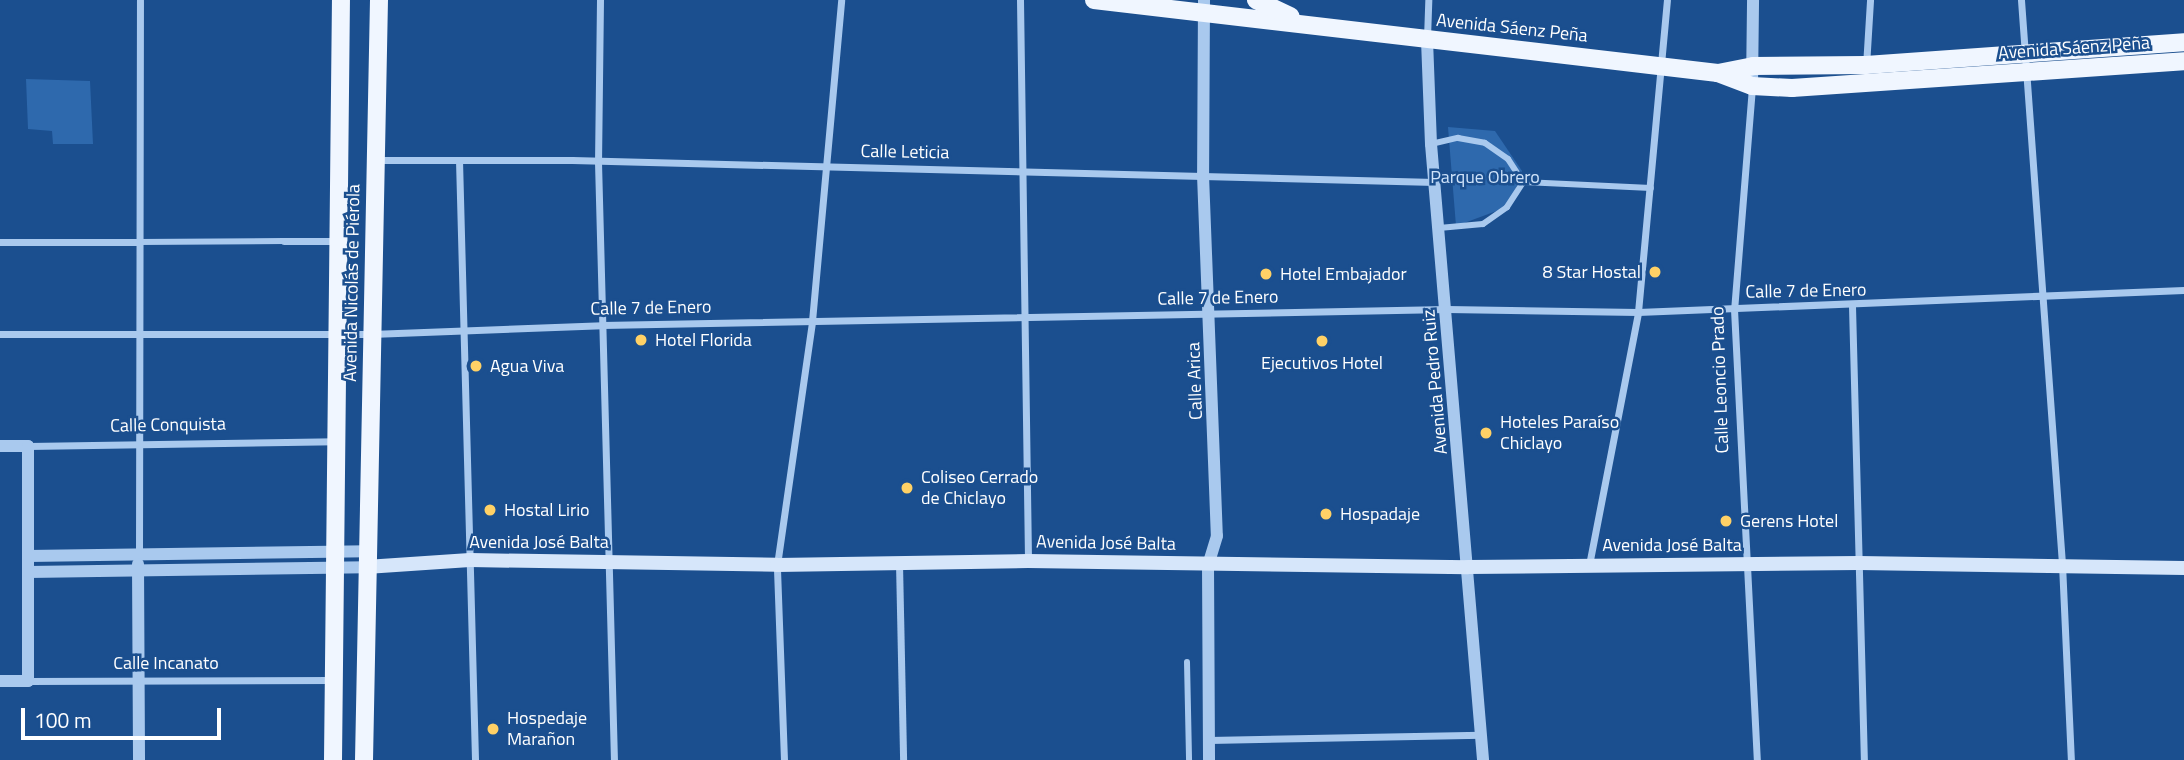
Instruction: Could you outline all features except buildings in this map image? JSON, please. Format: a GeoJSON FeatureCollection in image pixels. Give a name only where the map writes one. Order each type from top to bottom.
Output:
{"type":"FeatureCollection","features":[{"type":"Feature","properties":{"kind":"main road","name":"Avenida Nicolás de Piérola"},"geometry":{"type":"LineString","coordinates":[[333,760],[341,0]]}},
{"type":"Feature","properties":{"kind":"main road","name":"Avenida Nicolás de Piérola"},"geometry":{"type":"LineString","coordinates":[[364,760],[379,0]]}},
{"type":"Feature","properties":{"kind":"main road","name":"Avenida Sáenz Peña"},"geometry":{"type":"LineString","coordinates":[[1094,0],[1204,6],[1427,40],[1718,73],[1752,86],[1866,74],[2024,63],[2184,61]]}},
{"type":"Feature","properties":{"kind":"main road"},"geometry":{"type":"LineString","coordinates":[[1256,0],[1303,22]]}},
{"type":"Feature","properties":{"kind":"main road","name":"Avenida Sáenz Peña"},"geometry":{"type":"LineString","coordinates":[[2024,63],[2184,42]]}},
{"type":"Feature","properties":{"kind":"main road","name":"Avenida Sáenz Peña"},"geometry":{"type":"LineString","coordinates":[[1718,73],[1753,66],[1866,74]]}},
{"type":"Feature","properties":{"kind":"main road","name":"Avenida José Balta"},"geometry":{"type":"LineString","coordinates":[[367,559],[777,565],[1028,561],[1468,567],[1859,562],[2184,568]]}},
{"type":"Feature","properties":{"kind":"street"},"geometry":{"type":"LineString","coordinates":[[139,760],[140,0]]}},
{"type":"Feature","properties":{"kind":"street"},"geometry":{"type":"LineString","coordinates":[[600,0],[598,162],[605,561],[614,760]]}},
{"type":"Feature","properties":{"kind":"street"},"geometry":{"type":"LineString","coordinates":[[784,760],[777,565],[812,321],[841,0]]}},
{"type":"Feature","properties":{"kind":"street"},"geometry":{"type":"LineString","coordinates":[[1020,0],[1028,561]]}},
{"type":"Feature","properties":{"kind":"street","name":"Avenida Pedro Ruiz"},"geometry":{"type":"LineString","coordinates":[[1428,0],[1431,144],[1483,760]]}},
{"type":"Feature","properties":{"kind":"street"},"geometry":{"type":"LineString","coordinates":[[1589,565],[1638,312],[1667,0]]}},
{"type":"Feature","properties":{"kind":"street","name":"Calle Leoncio Prado"},"geometry":{"type":"LineString","coordinates":[[1753,0],[1752,86],[1734,309],[1757,760]]}},
{"type":"Feature","properties":{"kind":"street"},"geometry":{"type":"LineString","coordinates":[[1866,74],[1870,0]]}},
{"type":"Feature","properties":{"kind":"street"},"geometry":{"type":"LineString","coordinates":[[2021,0],[2062,564],[2071,760]]}},
{"type":"Feature","properties":{"kind":"street","name":"Calle Arica"},"geometry":{"type":"LineString","coordinates":[[1204,6],[1203,175],[1217,536],[1209,565],[1209,760]]}},
{"type":"Feature","properties":{"kind":"street"},"geometry":{"type":"LineString","coordinates":[[1431,144],[1458,138],[1485,143],[1508,159],[1523,182]]}},
{"type":"Feature","properties":{"kind":"street","name":"Calle Leticia"},"geometry":{"type":"LineString","coordinates":[[375,160],[825,166],[1435,182]]}},
{"type":"Feature","properties":{"kind":"street"},"geometry":{"type":"LineString","coordinates":[[458,160],[465,328],[475,760]]}},
{"type":"Feature","properties":{"kind":"street"},"geometry":{"type":"LineString","coordinates":[[1523,182],[1651,188]]}},
{"type":"Feature","properties":{"kind":"street"},"geometry":{"type":"LineString","coordinates":[[1439,228],[1468,228],[1489,220],[1507,207],[1523,182]]}},
{"type":"Feature","properties":{"kind":"street"},"geometry":{"type":"LineString","coordinates":[[0,242],[338,241]]}},
{"type":"Feature","properties":{"kind":"street","name":"Calle 7 de Enero"},"geometry":{"type":"LineString","coordinates":[[0,334],[138,331],[371,334],[465,328],[1447,309],[1638,312],[1852,306],[2184,290]]}},
{"type":"Feature","properties":{"kind":"street"},"geometry":{"type":"LineString","coordinates":[[1852,306],[1864,760]]}},
{"type":"Feature","properties":{"kind":"street","name":"Calle Conquista"},"geometry":{"type":"LineString","coordinates":[[0,446],[336,441]]}},
{"type":"Feature","properties":{"kind":"street"},"geometry":{"type":"LineString","coordinates":[[28,446],[28,681]]}},
{"type":"Feature","properties":{"kind":"street","name":"Avenida José Balta"},"geometry":{"type":"LineString","coordinates":[[28,556],[367,559]]}},
{"type":"Feature","properties":{"kind":"street","name":"Avenida José Balta"},"geometry":{"type":"LineString","coordinates":[[28,572],[138,572],[334,559]]}},
{"type":"Feature","properties":{"kind":"street"},"geometry":{"type":"LineString","coordinates":[[899,563],[903,760]]}},
{"type":"Feature","properties":{"kind":"street"},"geometry":{"type":"LineString","coordinates":[[1187,662],[1189,760]]}},
{"type":"Feature","properties":{"kind":"street","name":"Calle Incanato"},"geometry":{"type":"LineString","coordinates":[[0,681],[333,680]]}},
{"type":"Feature","properties":{"kind":"street"},"geometry":{"type":"LineString","coordinates":[[1209,740],[1481,735]]}},
{"type":"Feature","properties":{"kind":"green space"},"geometry":{"type":"Polygon","coordinates":[[[26,79],[90,81],[93,144],[53,144],[52,131],[28,129],[26,79]]]}},
{"type":"Feature","properties":{"kind":"green space","name":"Parque Obrero"},"geometry":{"type":"Polygon","coordinates":[[[1448,127],[1495,131],[1522,171],[1510,206],[1456,226],[1448,127]]]}},
{"type":"Feature","properties":{"kind":"place","name":"8 Star Hostal"},"geometry":{"type":"Point","coordinates":[1655,272]}},
{"type":"Feature","properties":{"kind":"place","name":"Hotel Embajador"},"geometry":{"type":"Point","coordinates":[1266,274]}},
{"type":"Feature","properties":{"kind":"place","name":"Hotel Florida"},"geometry":{"type":"Point","coordinates":[641,340]}},
{"type":"Feature","properties":{"kind":"place","name":"Ejecutivos Hotel"},"geometry":{"type":"Point","coordinates":[1322,341]}},
{"type":"Feature","properties":{"kind":"place","name":"Agua Viva"},"geometry":{"type":"Point","coordinates":[476,366]}},
{"type":"Feature","properties":{"kind":"place","name":"Hoteles Paraíso Chiclayo"},"geometry":{"type":"Point","coordinates":[1486,433]}},
{"type":"Feature","properties":{"kind":"place","name":"Coliseo Cerrado de Chiclayo"},"geometry":{"type":"Point","coordinates":[907,488]}},
{"type":"Feature","properties":{"kind":"place","name":"Hostal Lirio"},"geometry":{"type":"Point","coordinates":[490,510]}},
{"type":"Feature","properties":{"kind":"place","name":"Hospadaje"},"geometry":{"type":"Point","coordinates":[1326,514]}},
{"type":"Feature","properties":{"kind":"place","name":"Gerens Hotel"},"geometry":{"type":"Point","coordinates":[1726,521]}},
{"type":"Feature","properties":{"kind":"place","name":"Hospedaje Marañon"},"geometry":{"type":"Point","coordinates":[493,729]}}]}
